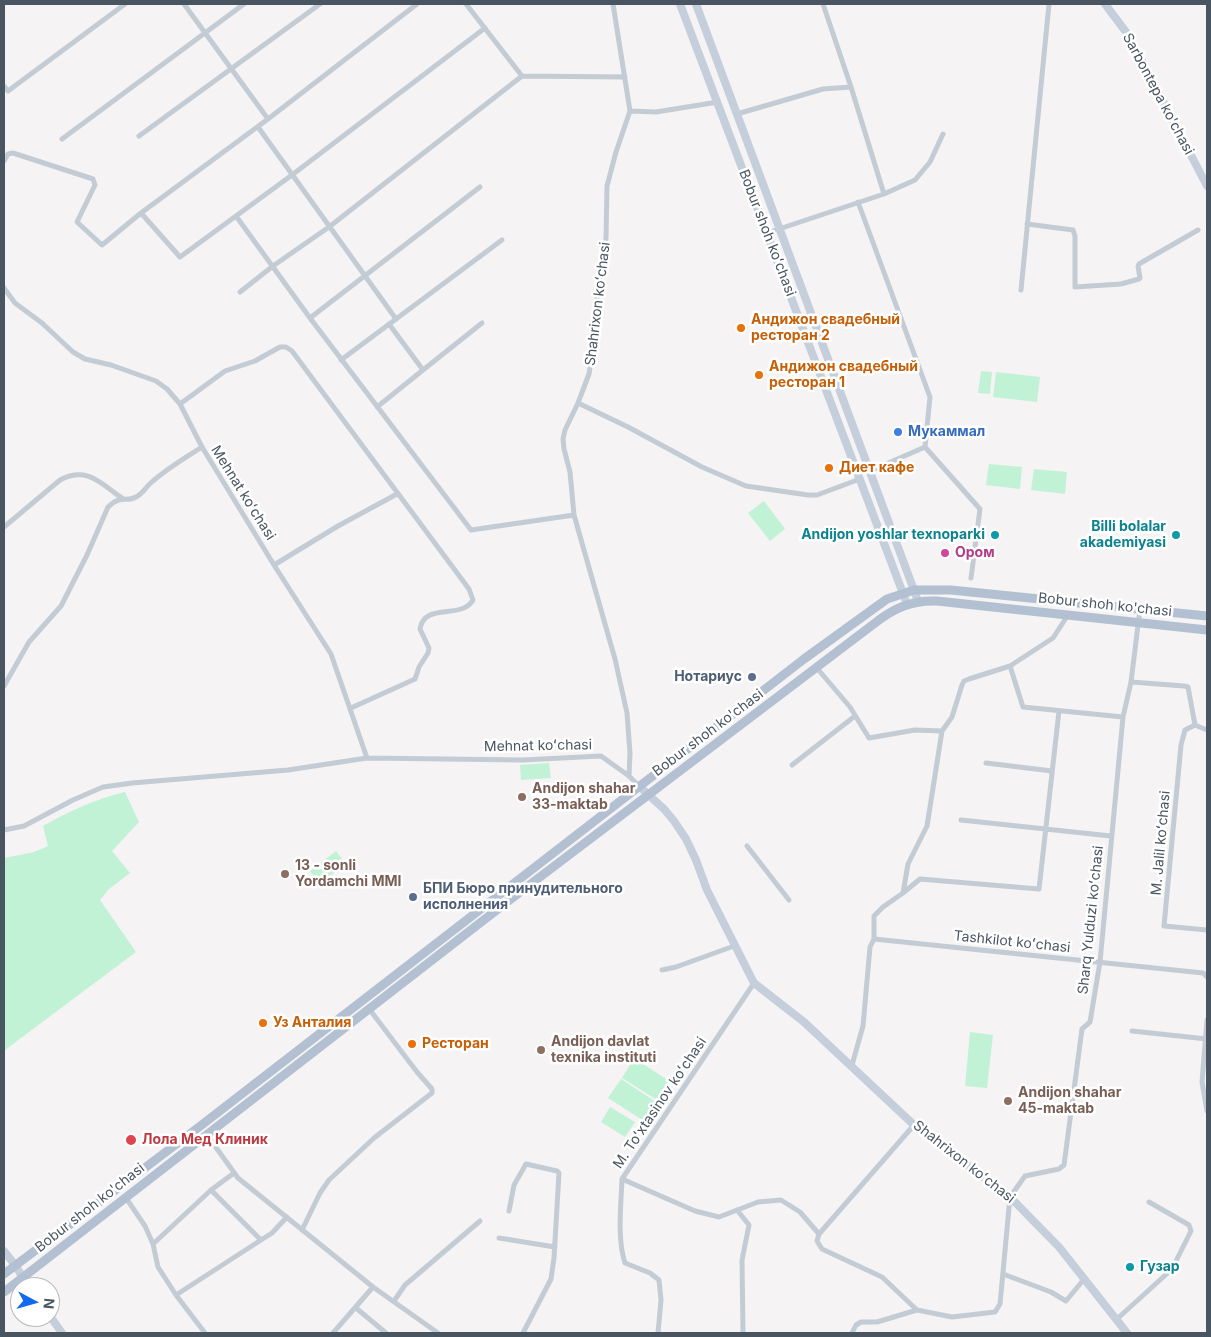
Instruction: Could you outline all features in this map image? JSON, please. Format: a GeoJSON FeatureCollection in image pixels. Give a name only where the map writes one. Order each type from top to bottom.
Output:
{"type":"FeatureCollection","features":[{"type":"Feature","properties":{"kind":"main road","name":"Bobur shoh koʻchasi"},"geometry":{"type":"LineString","coordinates":[[680,4],[907,604]]}},
{"type":"Feature","properties":{"kind":"main road","name":"Bobur shoh koʻchasi"},"geometry":{"type":"LineString","coordinates":[[696,4],[918,601]]}},
{"type":"Feature","properties":{"kind":"main road","name":"Sarbontepa ko'chasi"},"geometry":{"type":"LineString","coordinates":[[1105,4],[1129,36],[1207,186]]}},
{"type":"Feature","properties":{"kind":"main road"},"geometry":{"type":"LineString","coordinates":[[895,571],[905,566]]}},
{"type":"Feature","properties":{"kind":"main road","name":"Bobur shoh ko'chasi"},"geometry":{"type":"LineString","coordinates":[[4,1274],[887,599],[903,592],[914,590],[951,590],[1207,616]]}},
{"type":"Feature","properties":{"kind":"main road","name":"Bobur shoh ko'chasi"},"geometry":{"type":"LineString","coordinates":[[23,1277],[507,902],[877,621],[899,607],[918,601],[943,602],[1138,621],[1207,630]]}},
{"type":"Feature","properties":{"kind":"main road","name":"Shahrixon koʻchasi"},"geometry":{"type":"LineString","coordinates":[[640,787],[664,809],[686,839],[707,890],[754,983],[804,1022],[914,1124],[1010,1197],[1059,1247],[1127,1333]]}},
{"type":"Feature","properties":{"kind":"main road"},"geometry":{"type":"LineString","coordinates":[[4,1251],[21,1277]]}},
{"type":"Feature","properties":{"kind":"street"},"geometry":{"type":"LineString","coordinates":[[4,86],[6,93],[126,4]]}},
{"type":"Feature","properties":{"kind":"street"},"geometry":{"type":"LineString","coordinates":[[184,4],[268,120]]}},
{"type":"Feature","properties":{"kind":"street"},"geometry":{"type":"LineString","coordinates":[[62,139],[244,4]]}},
{"type":"Feature","properties":{"kind":"street"},"geometry":{"type":"LineString","coordinates":[[139,136],[320,4]]}},
{"type":"Feature","properties":{"kind":"street"},"geometry":{"type":"LineString","coordinates":[[4,161],[8,154],[13,153],[93,179],[95,186],[77,222],[102,245],[141,213],[268,120],[417,4]]}},
{"type":"Feature","properties":{"kind":"street"},"geometry":{"type":"LineString","coordinates":[[466,4],[522,76]]}},
{"type":"Feature","properties":{"kind":"street","name":"Shahrixon koʻchasi"},"geometry":{"type":"LineString","coordinates":[[613,4],[630,111],[607,186],[606,238],[595,313],[595,335],[590,374],[565,430],[563,439],[570,472],[574,515],[615,659],[627,713],[630,753],[629,776]]}},
{"type":"Feature","properties":{"kind":"street"},"geometry":{"type":"LineString","coordinates":[[823,4],[884,194]]}},
{"type":"Feature","properties":{"kind":"street"},"geometry":{"type":"LineString","coordinates":[[1021,290],[1049,4]]}},
{"type":"Feature","properties":{"kind":"street"},"geometry":{"type":"LineString","coordinates":[[141,213],[180,256],[292,175],[485,28]]}},
{"type":"Feature","properties":{"kind":"street"},"geometry":{"type":"LineString","coordinates":[[240,292],[273,266],[329,227],[522,76],[625,77]]}},
{"type":"Feature","properties":{"kind":"street"},"geometry":{"type":"LineString","coordinates":[[737,114],[823,89],[851,87]]}},
{"type":"Feature","properties":{"kind":"street"},"geometry":{"type":"LineString","coordinates":[[630,111],[656,112],[718,102]]}},
{"type":"Feature","properties":{"kind":"street"},"geometry":{"type":"LineString","coordinates":[[258,127],[396,319]]}},
{"type":"Feature","properties":{"kind":"street"},"geometry":{"type":"LineString","coordinates":[[767,233],[884,194],[915,180],[930,162],[943,134]]}},
{"type":"Feature","properties":{"kind":"street"},"geometry":{"type":"LineString","coordinates":[[310,318],[480,188]]}},
{"type":"Feature","properties":{"kind":"street"},"geometry":{"type":"LineString","coordinates":[[858,202],[930,397],[925,447],[980,509],[971,578]]}},
{"type":"Feature","properties":{"kind":"street"},"geometry":{"type":"LineString","coordinates":[[236,216],[341,360],[471,530],[574,515]]}},
{"type":"Feature","properties":{"kind":"street"},"geometry":{"type":"LineString","coordinates":[[1027,224],[1073,230],[1075,236],[1075,287],[1121,284],[1139,279],[1139,264],[1198,230]]}},
{"type":"Feature","properties":{"kind":"street"},"geometry":{"type":"LineString","coordinates":[[341,360],[502,240]]}},
{"type":"Feature","properties":{"kind":"street"},"geometry":{"type":"LineString","coordinates":[[4,288],[15,303],[42,323],[73,352],[85,360],[111,365],[156,381],[168,388],[180,404],[202,447]]}},
{"type":"Feature","properties":{"kind":"street"},"geometry":{"type":"LineString","coordinates":[[377,407],[482,323]]}},
{"type":"Feature","properties":{"kind":"street"},"geometry":{"type":"LineString","coordinates":[[389,324],[423,370]]}},
{"type":"Feature","properties":{"kind":"street"},"geometry":{"type":"LineString","coordinates":[[180,404],[225,370],[255,361],[280,347],[286,347],[292,352],[469,589],[473,600],[470,605],[464,608],[430,614],[423,620],[420,629],[429,648],[415,679],[351,708]]}},
{"type":"Feature","properties":{"kind":"street"},"geometry":{"type":"LineString","coordinates":[[578,403],[628,426],[702,467],[746,486],[808,496],[860,479]]}},
{"type":"Feature","properties":{"kind":"street","name":"Mehnat koʻchasi"},"geometry":{"type":"LineString","coordinates":[[4,686],[29,642],[61,606],[87,555],[108,507],[113,502],[122,498],[132,499],[138,497],[151,482],[202,447],[331,654],[367,758]]}},
{"type":"Feature","properties":{"kind":"street"},"geometry":{"type":"LineString","coordinates":[[870,471],[925,447]]}},
{"type":"Feature","properties":{"kind":"street"},"geometry":{"type":"LineString","coordinates":[[4,527],[60,480],[77,473],[92,477],[122,498]]}},
{"type":"Feature","properties":{"kind":"street"},"geometry":{"type":"LineString","coordinates":[[274,565],[338,526],[397,494]]}},
{"type":"Feature","properties":{"kind":"street","name":"Sharq Yulduzi koʻchasi"},"geometry":{"type":"LineString","coordinates":[[1010,1197],[1028,1174],[1063,1167],[1082,1029],[1090,1022],[1100,962],[1123,717],[1131,682],[1140,608]]}},
{"type":"Feature","properties":{"kind":"street"},"geometry":{"type":"LineString","coordinates":[[903,892],[908,864],[927,826],[942,731],[952,717],[964,681],[1010,666],[1053,638],[1068,614]]}},
{"type":"Feature","properties":{"kind":"street"},"geometry":{"type":"LineString","coordinates":[[1010,666],[1024,708],[1123,717]]}},
{"type":"Feature","properties":{"kind":"street"},"geometry":{"type":"LineString","coordinates":[[816,667],[850,707],[869,738],[915,730],[942,731]]}},
{"type":"Feature","properties":{"kind":"street"},"geometry":{"type":"LineString","coordinates":[[1131,682],[1188,687],[1195,725],[1207,730]]}},
{"type":"Feature","properties":{"kind":"street"},"geometry":{"type":"LineString","coordinates":[[852,1065],[863,1026],[870,947],[874,938],[874,916],[883,907],[920,879],[1039,889],[1059,711]]}},
{"type":"Feature","properties":{"kind":"street"},"geometry":{"type":"LineString","coordinates":[[792,765],[855,716]]}},
{"type":"Feature","properties":{"kind":"street","name":"M. Jalil koʻchasi"},"geometry":{"type":"LineString","coordinates":[[1195,725],[1186,730],[1182,745],[1164,926],[1207,930]]}},
{"type":"Feature","properties":{"kind":"street","name":"Mehnat koʻchasi"},"geometry":{"type":"LineString","coordinates":[[4,830],[24,826],[73,800],[103,787],[288,770],[367,758],[523,760],[601,756],[629,776],[640,787]]}},
{"type":"Feature","properties":{"kind":"street"},"geometry":{"type":"LineString","coordinates":[[986,763],[1052,771]]}},
{"type":"Feature","properties":{"kind":"street"},"geometry":{"type":"LineString","coordinates":[[961,820],[1111,836]]}},
{"type":"Feature","properties":{"kind":"street"},"geometry":{"type":"LineString","coordinates":[[747,846],[789,900]]}},
{"type":"Feature","properties":{"kind":"street","name":"Tashkilot koʻchasi"},"geometry":{"type":"LineString","coordinates":[[874,938],[1203,973],[1207,976]]}},
{"type":"Feature","properties":{"kind":"street"},"geometry":{"type":"LineString","coordinates":[[662,970],[676,967],[734,946]]}},
{"type":"Feature","properties":{"kind":"street","name":"M. Toʻxtasinov koʻchasi"},"geometry":{"type":"LineString","coordinates":[[754,983],[622,1179],[695,1211],[719,1217],[758,1202],[781,1200],[800,1212],[819,1234],[817,1241],[822,1249],[882,1277],[917,1310]]}},
{"type":"Feature","properties":{"kind":"street"},"geometry":{"type":"LineString","coordinates":[[302,1230],[320,1193],[329,1180],[374,1138],[432,1093],[432,1089],[370,1010]]}},
{"type":"Feature","properties":{"kind":"street"},"geometry":{"type":"LineString","coordinates":[[1207,1020],[1202,1082],[1207,1111]]}},
{"type":"Feature","properties":{"kind":"street"},"geometry":{"type":"LineString","coordinates":[[1132,1031],[1206,1039]]}},
{"type":"Feature","properties":{"kind":"street"},"geometry":{"type":"LineString","coordinates":[[819,1234],[914,1124]]}},
{"type":"Feature","properties":{"kind":"street"},"geometry":{"type":"LineString","coordinates":[[207,1135],[238,1178],[373,1287],[438,1333]]}},
{"type":"Feature","properties":{"kind":"street"},"geometry":{"type":"LineString","coordinates":[[509,1211],[514,1185],[526,1164],[559,1173],[555,1247],[551,1279],[523,1333]]}},
{"type":"Feature","properties":{"kind":"street"},"geometry":{"type":"LineString","coordinates":[[153,1244],[211,1190],[234,1173]]}},
{"type":"Feature","properties":{"kind":"street"},"geometry":{"type":"LineString","coordinates":[[622,1179],[621,1224],[623,1257],[625,1263],[650,1273],[659,1280],[658,1333]]}},
{"type":"Feature","properties":{"kind":"street"},"geometry":{"type":"LineString","coordinates":[[211,1190],[261,1240]]}},
{"type":"Feature","properties":{"kind":"street"},"geometry":{"type":"LineString","coordinates":[[852,1333],[856,1324],[861,1322],[877,1322],[917,1310],[952,1318],[995,1312],[1000,1304],[1010,1197]]}},
{"type":"Feature","properties":{"kind":"street"},"geometry":{"type":"LineString","coordinates":[[126,1198],[145,1226],[153,1244],[158,1267],[176,1295],[205,1333]]}},
{"type":"Feature","properties":{"kind":"street"},"geometry":{"type":"LineString","coordinates":[[1117,1319],[1172,1269],[1191,1231],[1189,1225],[1149,1202]]}},
{"type":"Feature","properties":{"kind":"street"},"geometry":{"type":"LineString","coordinates":[[737,1210],[749,1225],[742,1260],[743,1333]]}},
{"type":"Feature","properties":{"kind":"street"},"geometry":{"type":"LineString","coordinates":[[176,1295],[272,1233],[287,1217]]}},
{"type":"Feature","properties":{"kind":"street"},"geometry":{"type":"LineString","coordinates":[[394,1301],[405,1285],[480,1221]]}},
{"type":"Feature","properties":{"kind":"street"},"geometry":{"type":"LineString","coordinates":[[499,1238],[555,1247]]}},
{"type":"Feature","properties":{"kind":"street"},"geometry":{"type":"LineString","coordinates":[[1003,1274],[1051,1292],[1066,1301],[1085,1278]]}},
{"type":"Feature","properties":{"kind":"street"},"geometry":{"type":"LineString","coordinates":[[333,1333],[373,1287]]}},
{"type":"Feature","properties":{"kind":"street"},"geometry":{"type":"LineString","coordinates":[[356,1308],[386,1333]]}},
{"type":"Feature","properties":{"kind":"green space"},"geometry":{"type":"Polygon","coordinates":[[[981,371],[992,372],[990,394],[978,393],[981,371]]]}},
{"type":"Feature","properties":{"kind":"green space"},"geometry":{"type":"Polygon","coordinates":[[[996,372],[1040,377],[1037,402],[993,397],[996,372]]]}},
{"type":"Feature","properties":{"kind":"green space"},"geometry":{"type":"Polygon","coordinates":[[[989,464],[1022,467],[1020,489],[986,485],[989,464]]]}},
{"type":"Feature","properties":{"kind":"green space"},"geometry":{"type":"Polygon","coordinates":[[[1034,469],[1067,472],[1065,494],[1031,490],[1034,469]]]}},
{"type":"Feature","properties":{"kind":"green space"},"geometry":{"type":"Polygon","coordinates":[[[764,501],[785,529],[770,541],[748,513],[764,501]]]}},
{"type":"Feature","properties":{"kind":"green space"},"geometry":{"type":"Polygon","coordinates":[[[549,763],[551,778],[521,780],[520,765],[549,763]]]}},
{"type":"Feature","properties":{"kind":"green space"},"geometry":{"type":"Polygon","coordinates":[[[125,792],[139,822],[112,851],[130,873],[109,889],[100,900],[136,952],[5,1050],[4,858],[34,852],[48,846],[43,826],[83,806],[125,792]]]}},
{"type":"Feature","properties":{"kind":"green space"},"geometry":{"type":"Polygon","coordinates":[[[336,851],[346,864],[319,884],[310,871],[336,851]]]}},
{"type":"Feature","properties":{"kind":"green space"},"geometry":{"type":"Polygon","coordinates":[[[970,1032],[993,1035],[987,1088],[965,1086],[970,1032]]]}},
{"type":"Feature","properties":{"kind":"green space"},"geometry":{"type":"Polygon","coordinates":[[[634,1058],[669,1081],[657,1100],[622,1078],[634,1058]]]}},
{"type":"Feature","properties":{"kind":"green space"},"geometry":{"type":"Polygon","coordinates":[[[621,1079],[656,1102],[644,1121],[608,1098],[621,1079]]]}},
{"type":"Feature","properties":{"kind":"green space"},"geometry":{"type":"Polygon","coordinates":[[[610,1107],[635,1122],[625,1137],[601,1122],[610,1107]]]}},
{"type":"Feature","properties":{"kind":"place","name":"Андижон свадебный ресторан 2"},"geometry":{"type":"Point","coordinates":[741,328]}},
{"type":"Feature","properties":{"kind":"place","name":"Андижон свадебный ресторан 1"},"geometry":{"type":"Point","coordinates":[759,375]}},
{"type":"Feature","properties":{"kind":"place","name":"Мукаммал"},"geometry":{"type":"Point","coordinates":[898,432]}},
{"type":"Feature","properties":{"kind":"place","name":"Диет кафе"},"geometry":{"type":"Point","coordinates":[829,468]}},
{"type":"Feature","properties":{"kind":"place","name":"Andijon yoshlar texnoparki"},"geometry":{"type":"Point","coordinates":[995,535]}},
{"type":"Feature","properties":{"kind":"place","name":"Billi bolalar akademiyasi"},"geometry":{"type":"Point","coordinates":[1176,535]}},
{"type":"Feature","properties":{"kind":"place","name":"Ором"},"geometry":{"type":"Point","coordinates":[945,553]}},
{"type":"Feature","properties":{"kind":"place","name":"Нотариус"},"geometry":{"type":"Point","coordinates":[752,677]}},
{"type":"Feature","properties":{"kind":"place","name":"Andijon shahar 33-maktab"},"geometry":{"type":"Point","coordinates":[522,797]}},
{"type":"Feature","properties":{"kind":"place","name":"13 - sonli Yordamchi MMI"},"geometry":{"type":"Point","coordinates":[285,874]}},
{"type":"Feature","properties":{"kind":"place","name":"БПИ Бюро принудительного исполнения"},"geometry":{"type":"Point","coordinates":[413,897]}},
{"type":"Feature","properties":{"kind":"place","name":"Уз Анталия"},"geometry":{"type":"Point","coordinates":[263,1023]}},
{"type":"Feature","properties":{"kind":"place","name":"Ресторан"},"geometry":{"type":"Point","coordinates":[412,1044]}},
{"type":"Feature","properties":{"kind":"place","name":"Andijon davlat texnika instituti"},"geometry":{"type":"Point","coordinates":[541,1050]}},
{"type":"Feature","properties":{"kind":"place","name":"Andijon shahar 45-maktab"},"geometry":{"type":"Point","coordinates":[1008,1101]}},
{"type":"Feature","properties":{"kind":"place","name":"Лола Мед Клиник"},"geometry":{"type":"Point","coordinates":[131,1140]}},
{"type":"Feature","properties":{"kind":"place","name":"Гузар"},"geometry":{"type":"Point","coordinates":[1130,1267]}}]}
